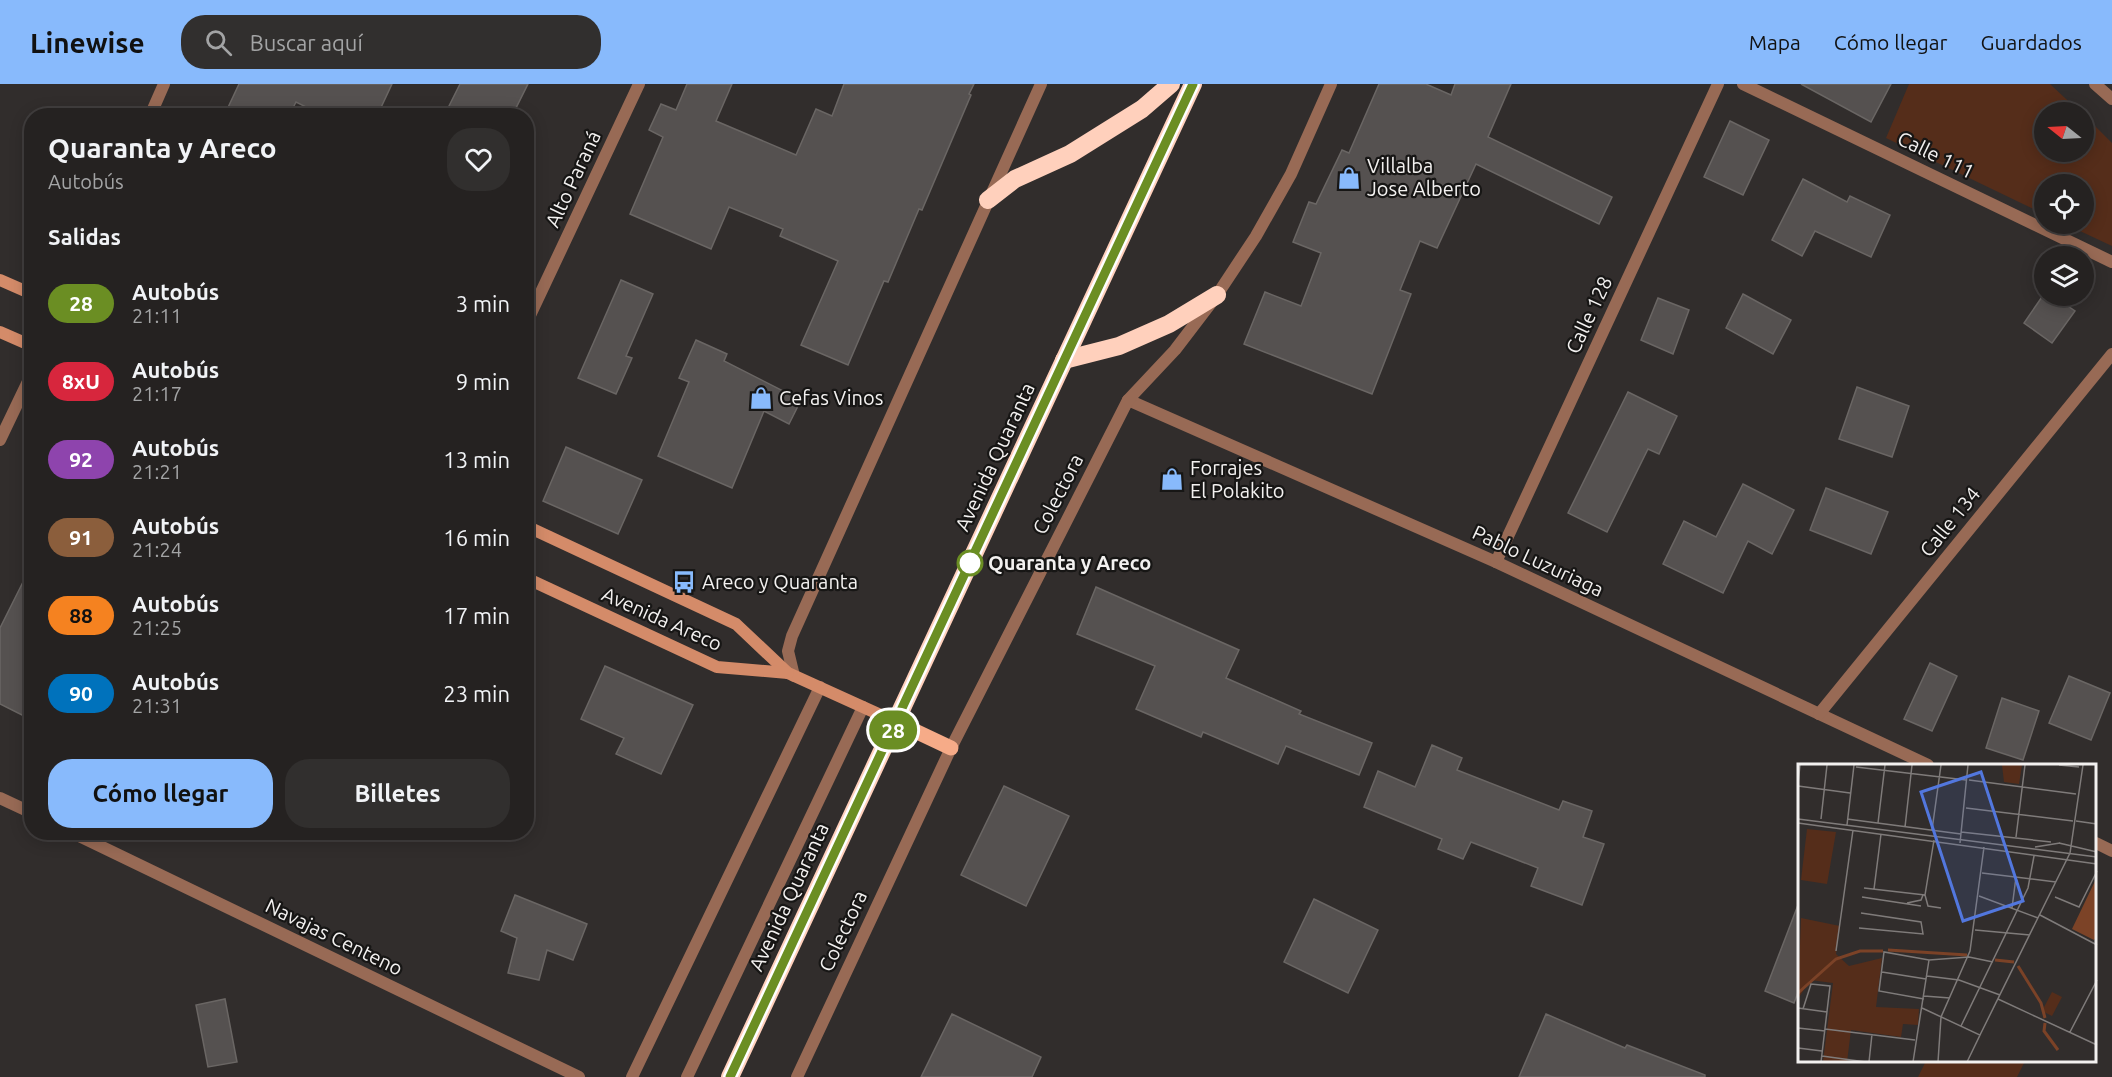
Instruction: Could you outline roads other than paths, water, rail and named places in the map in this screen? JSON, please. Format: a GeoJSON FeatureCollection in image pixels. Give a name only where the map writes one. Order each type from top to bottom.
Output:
{"type":"FeatureCollection","features":[{"type":"Feature","properties":{"kind":"highway"},"geometry":{"type":"LineString","coordinates":[[988,200],[1015,179],[1070,154],[1143,109],[1171,84]]}},
{"type":"Feature","properties":{"kind":"highway","name":"Avenida Quaranta"},"geometry":{"type":"LineString","coordinates":[[730,1077],[1193,84]]}},
{"type":"Feature","properties":{"kind":"highway"},"geometry":{"type":"LineString","coordinates":[[1064,360],[1119,346],[1169,324],[1217,295]]}},
{"type":"Feature","properties":{"kind":"main road"},"geometry":{"type":"LineString","coordinates":[[0,280],[24,290]]}},
{"type":"Feature","properties":{"kind":"main road"},"geometry":{"type":"LineString","coordinates":[[0,332],[24,342]]}},
{"type":"Feature","properties":{"kind":"main road","name":"Avenida Areco"},"geometry":{"type":"LineString","coordinates":[[534,530],[736,624],[791,674],[896,722]]}},
{"type":"Feature","properties":{"kind":"main road","name":"Avenida Areco"},"geometry":{"type":"LineString","coordinates":[[534,582],[717,667],[791,674]]}},
{"type":"Feature","properties":{"kind":"main road"},"geometry":{"type":"LineString","coordinates":[[896,722],[951,748]]}},
{"type":"Feature","properties":{"kind":"street"},"geometry":{"type":"LineString","coordinates":[[154,108],[164,84]]}},
{"type":"Feature","properties":{"kind":"street","name":"Alto Paraná"},"geometry":{"type":"LineString","coordinates":[[534,307],[639,84]]}},
{"type":"Feature","properties":{"kind":"street"},"geometry":{"type":"LineString","coordinates":[[791,674],[788,651],[792,636],[1041,84]]}},
{"type":"Feature","properties":{"kind":"street","name":"Colectora"},"geometry":{"type":"LineString","coordinates":[[797,1077],[951,748],[1128,400],[1174,350],[1217,295],[1256,236],[1291,174],[1330,84]]}},
{"type":"Feature","properties":{"kind":"street","name":"Calle 128"},"geometry":{"type":"LineString","coordinates":[[1496,562],[1718,84]]}},
{"type":"Feature","properties":{"kind":"street","name":"Calle 111"},"geometry":{"type":"LineString","coordinates":[[1743,84],[2112,261]]}},
{"type":"Feature","properties":{"kind":"street"},"geometry":{"type":"LineString","coordinates":[[2095,84],[2112,99]]}},
{"type":"Feature","properties":{"kind":"street","name":"Calle 134"},"geometry":{"type":"LineString","coordinates":[[1819,714],[2112,354]]}},
{"type":"Feature","properties":{"kind":"street"},"geometry":{"type":"LineString","coordinates":[[0,440],[24,390]]}},
{"type":"Feature","properties":{"kind":"street","name":"Pablo Luzuriaga"},"geometry":{"type":"LineString","coordinates":[[1128,400],[1496,562],[1926,764]]}},
{"type":"Feature","properties":{"kind":"street"},"geometry":{"type":"LineString","coordinates":[[632,1077],[820,687]]}},
{"type":"Feature","properties":{"kind":"street"},"geometry":{"type":"LineString","coordinates":[[687,1077],[862,707]]}},
{"type":"Feature","properties":{"kind":"street"},"geometry":{"type":"LineString","coordinates":[[0,798],[24,809]]}},
{"type":"Feature","properties":{"kind":"street","name":"Navajas Centeno"},"geometry":{"type":"LineString","coordinates":[[88,840],[579,1077]]}},
{"type":"Feature","properties":{"kind":"street"},"geometry":{"type":"LineString","coordinates":[[2097,844],[2112,851]]}},
{"type":"Feature","properties":{"kind":"place","name":"Villalba Jose Alberto"},"geometry":{"type":"Point","coordinates":[1349,178]}},
{"type":"Feature","properties":{"kind":"place","name":"Cefas Vinos"},"geometry":{"type":"Point","coordinates":[761,398]}},
{"type":"Feature","properties":{"kind":"place","name":"Forrajes El Polakito"},"geometry":{"type":"Point","coordinates":[1172,479]}},
{"type":"Feature","properties":{"kind":"place","name":"Quaranta y Areco"},"geometry":{"type":"Point","coordinates":[970,563]}},
{"type":"Feature","properties":{"kind":"place","name":"Areco y Quaranta"},"geometry":{"type":"Point","coordinates":[684,582]}}]}
